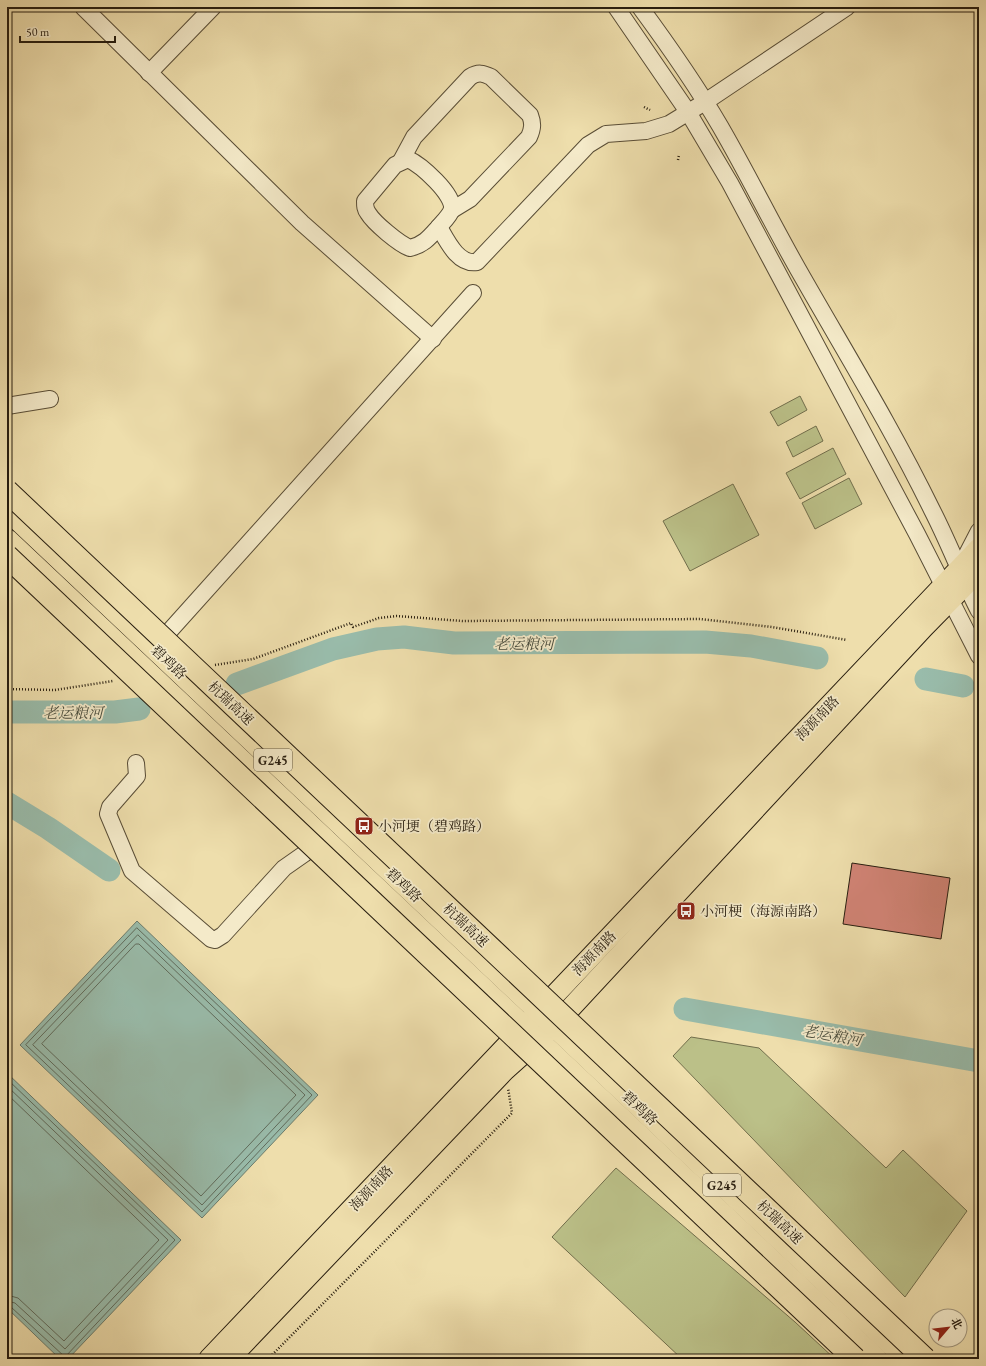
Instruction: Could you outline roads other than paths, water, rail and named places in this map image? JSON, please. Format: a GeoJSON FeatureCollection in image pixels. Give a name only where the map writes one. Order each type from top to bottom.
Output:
{"type":"FeatureCollection","features":[{"type":"Feature","properties":{"kind":"highway","name":"杭瑞高速"},"geometry":{"type":"LineString","coordinates":[[7,491],[925,1359]]}},
{"type":"Feature","properties":{"kind":"highway","name":"碧鸡路"},"geometry":{"type":"LineString","coordinates":[[7,509],[154,648],[876,1359]]}},
{"type":"Feature","properties":{"kind":"highway","name":"碧鸡路"},"geometry":{"type":"LineString","coordinates":[[7,540],[321,836],[539,1026],[907,1359]]}},
{"type":"Feature","properties":{"kind":"highway"},"geometry":{"type":"LineString","coordinates":[[7,556],[130,681]]}},
{"type":"Feature","properties":{"kind":"highway"},"geometry":{"type":"LineString","coordinates":[[7,566],[855,1359]]}},
{"type":"Feature","properties":{"kind":"main road","name":"海源南路"},"geometry":{"type":"LineString","coordinates":[[209,1359],[539,1026],[946,594],[962,576],[979,548]]}},
{"type":"Feature","properties":{"kind":"main road","name":"海源南路"},"geometry":{"type":"LineString","coordinates":[[962,576],[979,571]]}},
{"type":"Feature","properties":{"kind":"main road","name":"海源南路"},"geometry":{"type":"LineString","coordinates":[[229,1359],[505,1070],[539,1026]]}},
{"type":"Feature","properties":{"kind":"street"},"geometry":{"type":"LineString","coordinates":[[83,7],[302,223],[433,339]]}},
{"type":"Feature","properties":{"kind":"street"},"geometry":{"type":"LineString","coordinates":[[149,73],[214,7]]}},
{"type":"Feature","properties":{"kind":"street"},"geometry":{"type":"LineString","coordinates":[[616,7],[688,112],[730,183],[913,527],[979,656]]}},
{"type":"Feature","properties":{"kind":"street"},"geometry":{"type":"LineString","coordinates":[[640,7],[705,102],[740,162],[803,278],[863,379],[932,509],[979,611]]}},
{"type":"Feature","properties":{"kind":"street"},"geometry":{"type":"LineString","coordinates":[[439,227],[462,260],[469,264],[477,262],[588,145],[606,134],[646,131],[669,124],[705,102],[847,7]]}},
{"type":"Feature","properties":{"kind":"street"},"geometry":{"type":"LineString","coordinates":[[401,161],[414,137],[470,77],[477,73],[484,73],[491,77],[530,114],[533,122],[533,130],[529,137],[470,200],[452,210],[424,243],[410,248],[403,245],[369,215],[364,201],[394,165],[408,159],[415,162],[449,194],[452,202],[452,210]]}},
{"type":"Feature","properties":{"kind":"street"},"geometry":{"type":"LineString","coordinates":[[154,648],[473,293]]}},
{"type":"Feature","properties":{"kind":"street"},"geometry":{"type":"LineString","coordinates":[[7,406],[50,398]]}},
{"type":"Feature","properties":{"kind":"street"},"geometry":{"type":"LineString","coordinates":[[962,576],[979,531]]}},
{"type":"Feature","properties":{"kind":"street"},"geometry":{"type":"LineString","coordinates":[[136,763],[137,776],[110,807],[108,814],[132,871],[211,939],[215,940],[223,935],[284,868],[304,854],[321,836]]}},
{"type":"Feature","properties":{"kind":"water"},"geometry":{"type":"Polygon","coordinates":[[[137,921],[318,1095],[202,1218],[20,1045],[137,921]]]}},
{"type":"Feature","properties":{"kind":"water"},"geometry":{"type":"Polygon","coordinates":[[[7,1073],[181,1240],[68,1359],[60,1359],[7,1308],[7,1073]]]}},
{"type":"Feature","properties":{"kind":"waterway","name":"老运粮河"},"geometry":{"type":"LineString","coordinates":[[237,684],[333,649],[377,639],[404,637],[454,643],[705,642],[751,646],[817,658]]}},
{"type":"Feature","properties":{"kind":"waterway","name":"老运粮河"},"geometry":{"type":"LineString","coordinates":[[926,679],[963,686]]}},
{"type":"Feature","properties":{"kind":"waterway","name":"老运粮河"},"geometry":{"type":"LineString","coordinates":[[7,712],[115,712],[139,709]]}},
{"type":"Feature","properties":{"kind":"waterway","name":"老运粮河"},"geometry":{"type":"LineString","coordinates":[[7,803],[48,828],[109,870]]}},
{"type":"Feature","properties":{"kind":"waterway","name":"老运粮河"},"geometry":{"type":"LineString","coordinates":[[685,1009],[979,1061]]}},
{"type":"Feature","properties":{"kind":"place","name":"小河埂（碧鸡路）"},"geometry":{"type":"Point","coordinates":[364,826]}},
{"type":"Feature","properties":{"kind":"place","name":"小河梗（海源南路）"},"geometry":{"type":"Point","coordinates":[686,911]}}]}
